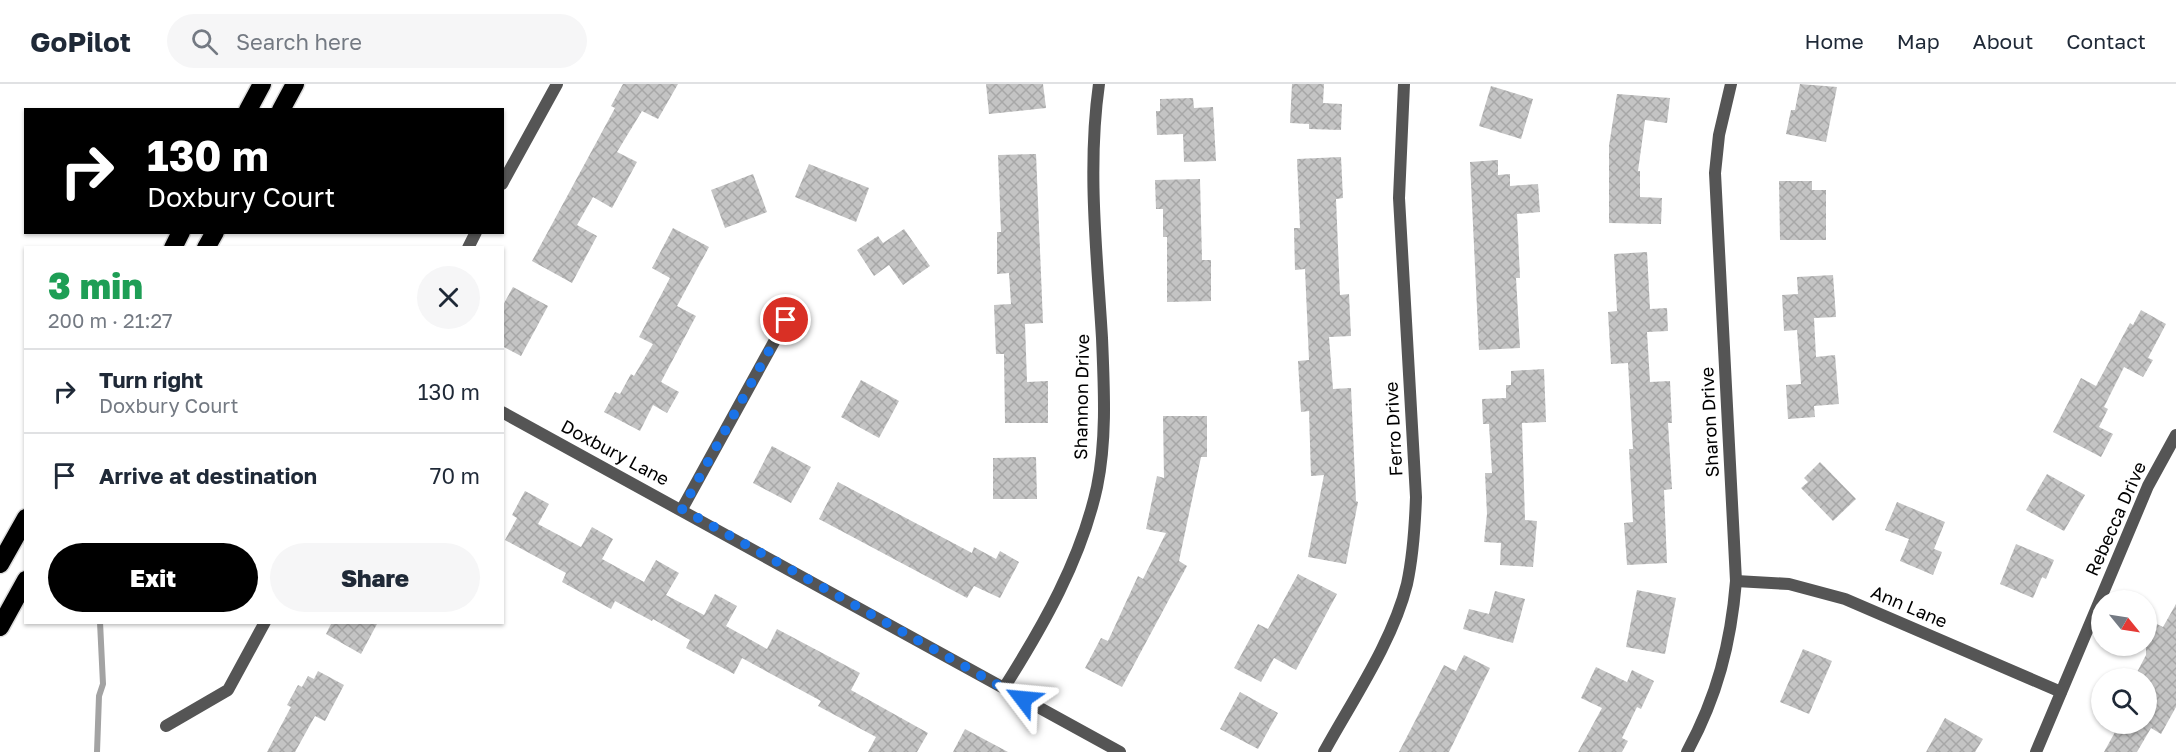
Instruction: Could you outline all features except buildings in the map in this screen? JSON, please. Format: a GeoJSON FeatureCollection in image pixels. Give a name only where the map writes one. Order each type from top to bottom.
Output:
{"type":"FeatureCollection","features":[{"type":"Feature","properties":{"kind":"highway"},"geometry":{"type":"LineString","coordinates":[[249,108],[262,84]]}},
{"type":"Feature","properties":{"kind":"highway"},"geometry":{"type":"LineString","coordinates":[[282,108],[295,84]]}},
{"type":"Feature","properties":{"kind":"highway"},"geometry":{"type":"LineString","coordinates":[[0,564],[24,522]]}},
{"type":"Feature","properties":{"kind":"highway"},"geometry":{"type":"LineString","coordinates":[[0,627],[24,584]]}},
{"type":"Feature","properties":{"kind":"street"},"geometry":{"type":"LineString","coordinates":[[504,180],[557,84]]}},
{"type":"Feature","properties":{"kind":"street","name":"Shannon Drive"},"geometry":{"type":"LineString","coordinates":[[1004,688],[1066,579],[1089,518],[1097,485],[1102,443],[1104,384],[1094,200],[1099,84]]}},
{"type":"Feature","properties":{"kind":"street","name":"Ferro Drive"},"geometry":{"type":"LineString","coordinates":[[1324,752],[1395,619],[1407,585],[1414,538],[1416,497],[1399,198],[1404,84]]}},
{"type":"Feature","properties":{"kind":"street","name":"Sharon Drive"},"geometry":{"type":"LineString","coordinates":[[1687,752],[1719,682],[1732,625],[1736,581],[1715,172],[1719,135],[1731,84]]}},
{"type":"Feature","properties":{"kind":"street"},"geometry":{"type":"LineString","coordinates":[[682,509],[786,320]]}},
{"type":"Feature","properties":{"kind":"street","name":"Doxbury Lane"},"geometry":{"type":"LineString","coordinates":[[504,413],[1120,752]]}},
{"type":"Feature","properties":{"kind":"street","name":"Rebecca Drive"},"geometry":{"type":"LineString","coordinates":[[2036,752],[2148,486],[2176,435]]}},
{"type":"Feature","properties":{"kind":"street","name":"Ann Lane"},"geometry":{"type":"LineString","coordinates":[[1736,581],[1789,584],[1845,599],[2061,692]]}},
{"type":"Feature","properties":{"kind":"street"},"geometry":{"type":"LineString","coordinates":[[166,726],[228,690],[264,624]]}},
{"type":"Feature","properties":{"kind":"waterway"},"geometry":{"type":"LineString","coordinates":[[97,752],[99,696],[103,684],[100,624]]}},
{"type":"Feature","properties":{"kind":"route"},"geometry":{"type":"LineString","coordinates":[[786,320],[682,509],[1023,699]]}}]}
